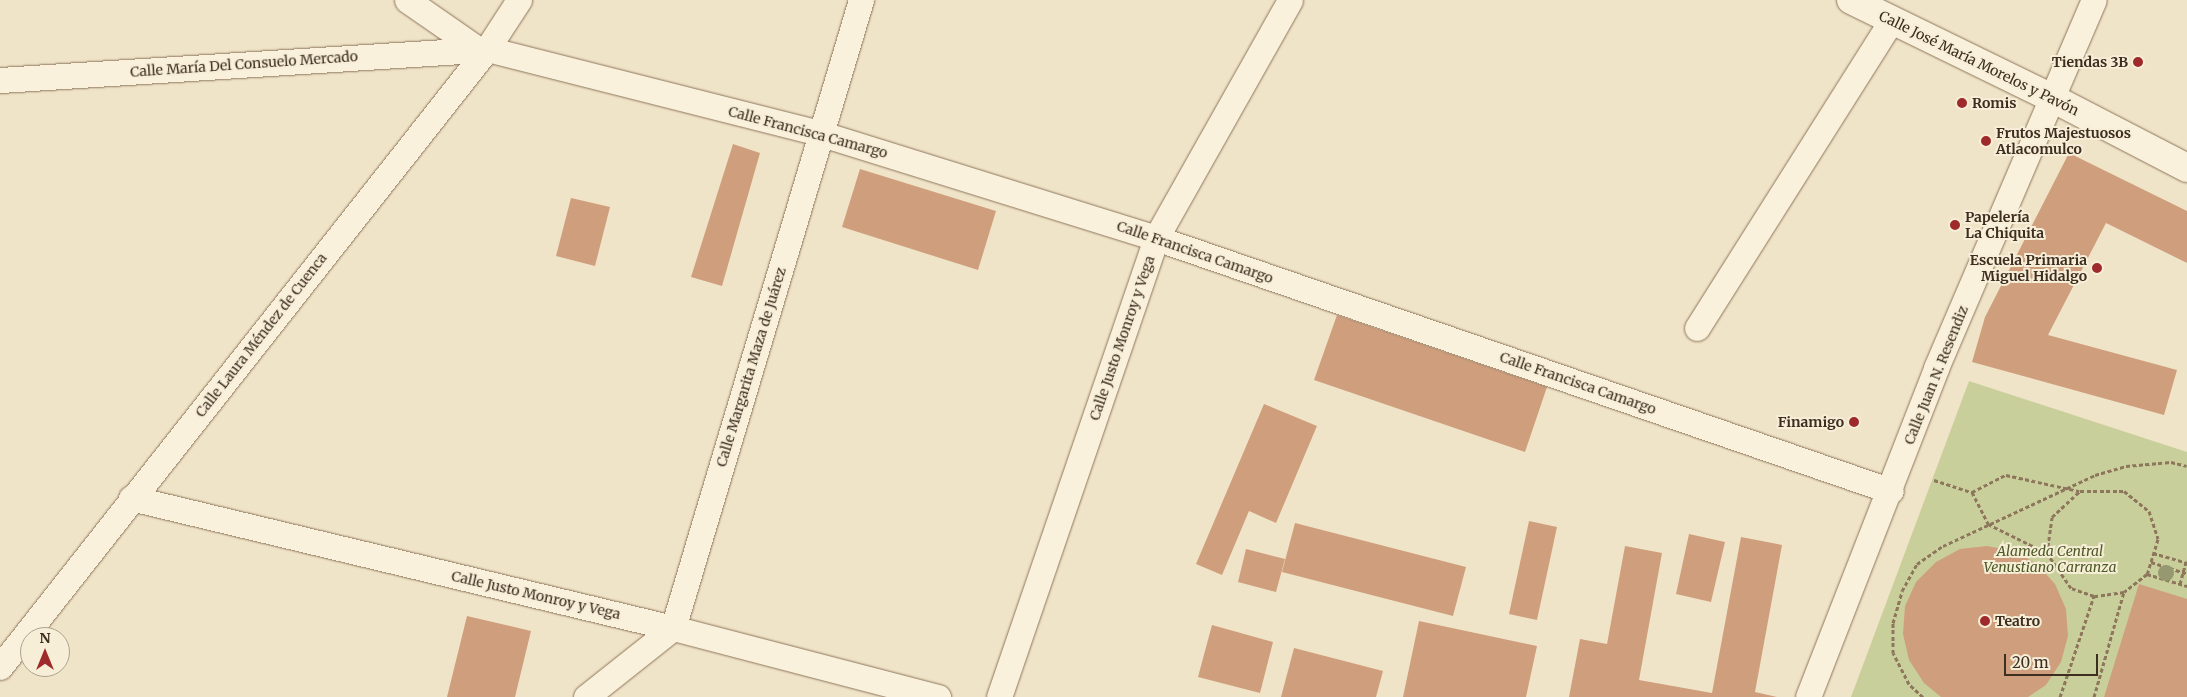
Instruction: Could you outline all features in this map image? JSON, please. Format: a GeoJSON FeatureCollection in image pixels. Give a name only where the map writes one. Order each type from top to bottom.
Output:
{"type":"FeatureCollection","features":[{"type":"Feature","properties":{"kind":"street"},"geometry":{"type":"LineString","coordinates":[[407,0],[482,49]]}},
{"type":"Feature","properties":{"kind":"street","name":"Calle Laura Méndez de Cuenca"},"geometry":{"type":"LineString","coordinates":[[0,667],[519,0]]}},
{"type":"Feature","properties":{"kind":"street","name":"Calle Margarita Maza de Juárez"},"geometry":{"type":"LineString","coordinates":[[673,628],[861,0]]}},
{"type":"Feature","properties":{"kind":"street","name":"Calle Justo Monroy y Vega"},"geometry":{"type":"LineString","coordinates":[[999,697],[1156,238],[1290,0]]}},
{"type":"Feature","properties":{"kind":"street","name":"Calle José María Morelos y Pavón"},"geometry":{"type":"LineString","coordinates":[[1851,0],[2054,99],[2187,168]]}},
{"type":"Feature","properties":{"kind":"street","name":"Calle Juan N. Resendiz"},"geometry":{"type":"LineString","coordinates":[[1808,697],[1891,491],[1936,368],[2054,99],[2094,0]]}},
{"type":"Feature","properties":{"kind":"street"},"geometry":{"type":"LineString","coordinates":[[1697,328],[1891,21]]}},
{"type":"Feature","properties":{"kind":"street","name":"Calle María Del Consuelo Mercado"},"geometry":{"type":"LineString","coordinates":[[0,80],[482,49]]}},
{"type":"Feature","properties":{"kind":"street","name":"Calle Francisca Camargo"},"geometry":{"type":"LineString","coordinates":[[482,49],[822,134],[1156,238],[1891,491]]}},
{"type":"Feature","properties":{"kind":"street","name":"Calle Justo Monroy y Vega"},"geometry":{"type":"LineString","coordinates":[[131,498],[673,628],[938,697]]}},
{"type":"Feature","properties":{"kind":"street"},"geometry":{"type":"LineString","coordinates":[[586,697],[673,628]]}},
{"type":"Feature","properties":{"kind":"path"},"geometry":{"type":"LineString","coordinates":[[1923,697],[1909,684],[1893,654],[1893,623],[1902,591],[1917,564],[1943,546],[2095,474],[2126,466],[2171,462],[2187,466]]}},
{"type":"Feature","properties":{"kind":"path"},"geometry":{"type":"LineString","coordinates":[[1934,480],[1972,492],[2006,475],[2080,491],[2124,491],[2149,511],[2158,539],[2147,574],[2124,592],[2094,596],[2070,588],[2048,553],[1988,524],[1972,492]]}},
{"type":"Feature","properties":{"kind":"path"},"geometry":{"type":"LineString","coordinates":[[2048,553],[2052,516],[2080,491]]}},
{"type":"Feature","properties":{"kind":"path"},"geometry":{"type":"LineString","coordinates":[[2154,553],[2186,562],[2185,574],[2180,584]]}},
{"type":"Feature","properties":{"kind":"path"},"geometry":{"type":"LineString","coordinates":[[2150,562],[2185,574]]}},
{"type":"Feature","properties":{"kind":"path"},"geometry":{"type":"LineString","coordinates":[[2147,574],[2187,586]]}},
{"type":"Feature","properties":{"kind":"path"},"geometry":{"type":"LineString","coordinates":[[2094,697],[2124,592]]}},
{"type":"Feature","properties":{"kind":"path"},"geometry":{"type":"LineString","coordinates":[[2060,697],[2094,596]]}},
{"type":"Feature","properties":{"kind":"green space","name":"Alameda Central Venustiano Carranza"},"geometry":{"type":"Polygon","coordinates":[[[1969,381],[2187,452],[2187,697],[1851,697],[1969,381]]]}},
{"type":"Feature","properties":{"kind":"building"},"geometry":{"type":"Polygon","coordinates":[[[733,144],[760,153],[722,286],[691,277],[733,144]]]}},
{"type":"Feature","properties":{"kind":"building"},"geometry":{"type":"Polygon","coordinates":[[[2069,153],[2187,211],[2187,263],[2106,223],[2048,335],[2177,370],[2164,415],[1972,362],[1985,317],[2069,153]]]}},
{"type":"Feature","properties":{"kind":"building"},"geometry":{"type":"Polygon","coordinates":[[[860,169],[996,211],[978,270],[842,227],[860,169]]]}},
{"type":"Feature","properties":{"kind":"building"},"geometry":{"type":"Polygon","coordinates":[[[571,198],[610,207],[595,266],[556,256],[571,198]]]}},
{"type":"Feature","properties":{"kind":"building"},"geometry":{"type":"Polygon","coordinates":[[[1337,315],[1547,387],[1525,452],[1314,380],[1337,315]]]}},
{"type":"Feature","properties":{"kind":"building"},"geometry":{"type":"Polygon","coordinates":[[[1264,404],[1317,426],[1276,523],[1249,511],[1222,575],[1196,564],[1264,404]]]}},
{"type":"Feature","properties":{"kind":"building"},"geometry":{"type":"Polygon","coordinates":[[[1529,521],[1557,527],[1537,620],[1509,614],[1529,521]]]}},
{"type":"Feature","properties":{"kind":"building"},"geometry":{"type":"Polygon","coordinates":[[[1295,523],[1466,567],[1453,616],[1282,572],[1295,523]]]}},
{"type":"Feature","properties":{"kind":"building"},"geometry":{"type":"Polygon","coordinates":[[[1689,534],[1725,542],[1711,602],[1676,594],[1689,534]]]}},
{"type":"Feature","properties":{"kind":"building"},"geometry":{"type":"Polygon","coordinates":[[[1741,537],[1782,545],[1755,692],[1777,697],[1569,697],[1580,639],[1607,644],[1625,546],[1662,553],[1639,680],[1712,693],[1741,537]]]}},
{"type":"Feature","properties":{"kind":"building","name":"Teatro"},"geometry":{"type":"Polygon","coordinates":[[[1987,546],[2014,551],[2037,564],[2055,584],[2066,609],[2068,636],[2061,662],[2046,685],[2028,697],[1941,697],[1924,683],[1909,660],[1903,634],[1905,606],[1916,582],[1936,562],[1960,549],[1987,546]]]}},
{"type":"Feature","properties":{"kind":"building"},"geometry":{"type":"Polygon","coordinates":[[[1246,549],[1285,559],[1276,592],[1238,582],[1246,549]]]}},
{"type":"Feature","properties":{"kind":"building"},"geometry":{"type":"Polygon","coordinates":[[[2139,584],[2187,599],[2187,697],[2104,697],[2139,584]]]}},
{"type":"Feature","properties":{"kind":"building"},"geometry":{"type":"Polygon","coordinates":[[[467,616],[531,631],[515,697],[447,697],[467,616]]]}},
{"type":"Feature","properties":{"kind":"building"},"geometry":{"type":"Polygon","coordinates":[[[1419,621],[1537,646],[1526,697],[1403,697],[1419,621]]]}},
{"type":"Feature","properties":{"kind":"building"},"geometry":{"type":"Polygon","coordinates":[[[1212,625],[1273,642],[1260,693],[1198,677],[1212,625]]]}},
{"type":"Feature","properties":{"kind":"building"},"geometry":{"type":"Polygon","coordinates":[[[1294,648],[1383,671],[1376,697],[1281,697],[1294,648]]]}},
{"type":"Feature","properties":{"kind":"place","name":"Tiendas 3B"},"geometry":{"type":"Point","coordinates":[2138,62]}},
{"type":"Feature","properties":{"kind":"place","name":"Romis"},"geometry":{"type":"Point","coordinates":[1962,103]}},
{"type":"Feature","properties":{"kind":"place","name":"Frutos Majestuosos Atlacomulco"},"geometry":{"type":"Point","coordinates":[1986,141]}},
{"type":"Feature","properties":{"kind":"place","name":"Papelería La Chiquita"},"geometry":{"type":"Point","coordinates":[1955,225]}},
{"type":"Feature","properties":{"kind":"place","name":"Escuela Primaria Miguel Hidalgo"},"geometry":{"type":"Point","coordinates":[2097,268]}},
{"type":"Feature","properties":{"kind":"place","name":"Finamigo"},"geometry":{"type":"Point","coordinates":[1854,422]}},
{"type":"Feature","properties":{"kind":"place","name":"Teatro"},"geometry":{"type":"Point","coordinates":[1985,621]}}]}
